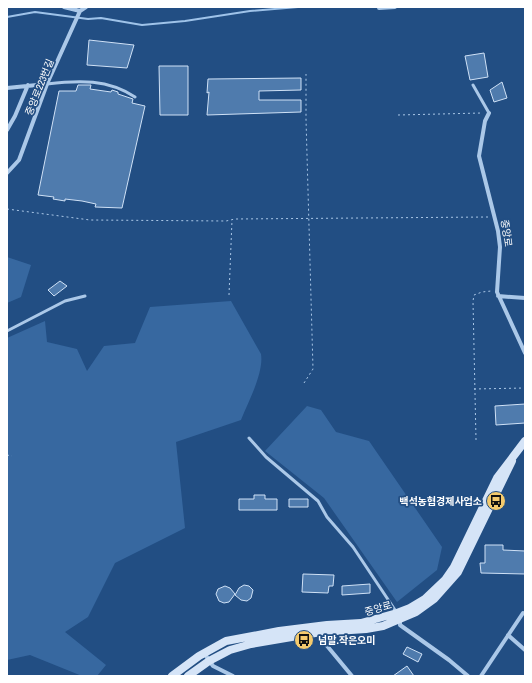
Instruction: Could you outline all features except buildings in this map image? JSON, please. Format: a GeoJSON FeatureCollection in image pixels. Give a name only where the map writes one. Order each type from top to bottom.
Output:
{"type":"FeatureCollection","features":[{"type":"Feature","properties":{"kind":"main road","name":"중앙로"},"geometry":{"type":"LineString","coordinates":[[172,676],[204,653],[233,640],[258,634],[322,629],[366,629],[399,617],[434,600],[458,572],[516,453],[524,445]]}},
{"type":"Feature","properties":{"kind":"main road","name":"중앙로"},"geometry":{"type":"LineString","coordinates":[[188,676],[209,661],[230,650],[322,629]]}},
{"type":"Feature","properties":{"kind":"street"},"geometry":{"type":"LineString","coordinates":[[64,7],[80,13]]}},
{"type":"Feature","properties":{"kind":"street","name":"중앙로223번길"},"geometry":{"type":"LineString","coordinates":[[7,173],[18,160],[47,84],[72,28],[80,13],[86,7]]}},
{"type":"Feature","properties":{"kind":"street"},"geometry":{"type":"LineString","coordinates":[[379,8],[395,7]]}},
{"type":"Feature","properties":{"kind":"street"},"geometry":{"type":"LineString","coordinates":[[7,88],[47,84]]}},
{"type":"Feature","properties":{"kind":"street"},"geometry":{"type":"LineString","coordinates":[[7,130],[15,116],[28,85]]}},
{"type":"Feature","properties":{"kind":"street","name":"중앙로"},"geometry":{"type":"LineString","coordinates":[[489,113],[485,121],[479,156],[495,217],[500,247],[498,294],[525,353]]}},
{"type":"Feature","properties":{"kind":"street"},"geometry":{"type":"LineString","coordinates":[[498,294],[525,298]]}},
{"type":"Feature","properties":{"kind":"street"},"geometry":{"type":"LineString","coordinates":[[481,676],[523,613]]}},
{"type":"Feature","properties":{"kind":"street"},"geometry":{"type":"LineString","coordinates":[[399,617],[400,625],[449,660],[468,676]]}},
{"type":"Feature","properties":{"kind":"street"},"geometry":{"type":"LineString","coordinates":[[322,629],[323,641],[352,676]]}},
{"type":"Feature","properties":{"kind":"street"},"geometry":{"type":"LineString","coordinates":[[508,635],[525,650]]}},
{"type":"Feature","properties":{"kind":"street"},"geometry":{"type":"LineString","coordinates":[[204,653],[213,666],[233,676]]}},
{"type":"Feature","properties":{"kind":"lane"},"geometry":{"type":"LineString","coordinates":[[47,84],[77,80],[120,87],[135,96]]}},
{"type":"Feature","properties":{"kind":"lane"},"geometry":{"type":"LineString","coordinates":[[472,85],[489,113]]}},
{"type":"Feature","properties":{"kind":"lane"},"geometry":{"type":"LineString","coordinates":[[7,331],[65,301],[85,296]]}},
{"type":"Feature","properties":{"kind":"lane"},"geometry":{"type":"LineString","coordinates":[[249,438],[266,457],[318,501],[327,517],[352,547],[399,617]]}},
{"type":"Feature","properties":{"kind":"path"},"geometry":{"type":"LineString","coordinates":[[304,384],[313,369],[306,74]]}},
{"type":"Feature","properties":{"kind":"path"},"geometry":{"type":"LineString","coordinates":[[398,115],[464,115],[489,113]]}},
{"type":"Feature","properties":{"kind":"path"},"geometry":{"type":"LineString","coordinates":[[7,209],[90,220],[152,221],[310,219],[391,216],[495,217]]}},
{"type":"Feature","properties":{"kind":"path"},"geometry":{"type":"LineString","coordinates":[[228,295],[232,220]]}},
{"type":"Feature","properties":{"kind":"path"},"geometry":{"type":"LineString","coordinates":[[476,440],[474,389],[474,295],[482,292],[498,294]]}},
{"type":"Feature","properties":{"kind":"path"},"geometry":{"type":"LineString","coordinates":[[474,389],[525,388]]}},
{"type":"Feature","properties":{"kind":"path"},"geometry":{"type":"LineString","coordinates":[[7,455],[12,456]]}},
{"type":"Feature","properties":{"kind":"shaded area"},"geometry":{"type":"Polygon","coordinates":[[[7,257],[31,265],[21,297],[7,303],[7,257]]]}},
{"type":"Feature","properties":{"kind":"shaded area"},"geometry":{"type":"Polygon","coordinates":[[[231,301],[261,354],[258,378],[241,420],[176,442],[185,528],[115,563],[88,617],[65,632],[106,665],[97,676],[82,676],[30,655],[7,660],[7,338],[45,321],[47,342],[77,349],[87,371],[104,346],[135,343],[150,307],[231,301]]]}},
{"type":"Feature","properties":{"kind":"shaded area"},"geometry":{"type":"Polygon","coordinates":[[[307,406],[321,410],[336,432],[369,441],[442,547],[437,570],[397,602],[324,498],[265,451],[307,406]]]}},
{"type":"Feature","properties":{"kind":"waterway"},"geometry":{"type":"LineString","coordinates":[[7,17],[35,12],[88,19],[101,18],[142,25],[185,21],[250,11],[298,7]]}},
{"type":"Feature","properties":{"kind":"place","name":"백석농협경제사업소"},"geometry":{"type":"Point","coordinates":[496,501]}},
{"type":"Feature","properties":{"kind":"place","name":"넘말.작은오미"},"geometry":{"type":"Point","coordinates":[304,640]}}]}
